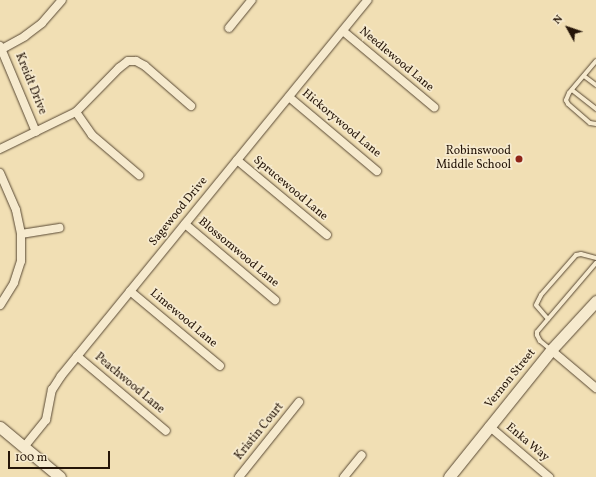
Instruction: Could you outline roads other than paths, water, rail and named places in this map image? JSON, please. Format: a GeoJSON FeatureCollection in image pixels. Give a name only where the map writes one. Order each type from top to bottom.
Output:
{"type":"FeatureCollection","features":[{"type":"Feature","properties":{"kind":"street"},"geometry":{"type":"LineString","coordinates":[[1,47],[25,36],[42,23],[62,0]]}},
{"type":"Feature","properties":{"kind":"street"},"geometry":{"type":"LineString","coordinates":[[229,28],[252,0]]}},
{"type":"Feature","properties":{"kind":"street","name":"Sagewood Drive"},"geometry":{"type":"LineString","coordinates":[[24,447],[46,420],[52,390],[61,376],[368,0]]}},
{"type":"Feature","properties":{"kind":"street","name":"Needlewood Lane"},"geometry":{"type":"LineString","coordinates":[[343,31],[434,107]]}},
{"type":"Feature","properties":{"kind":"street","name":"Kreidt Drive"},"geometry":{"type":"LineString","coordinates":[[1,47],[36,132]]}},
{"type":"Feature","properties":{"kind":"street"},"geometry":{"type":"LineString","coordinates":[[0,149],[76,112],[118,68],[128,61],[136,61],[145,66],[192,106]]}},
{"type":"Feature","properties":{"kind":"street","name":"Hickorywood Lane"},"geometry":{"type":"LineString","coordinates":[[289,97],[378,171]]}},
{"type":"Feature","properties":{"kind":"street"},"geometry":{"type":"LineString","coordinates":[[76,112],[92,135],[139,175]]}},
{"type":"Feature","properties":{"kind":"street","name":"Sprucewood Lane"},"geometry":{"type":"LineString","coordinates":[[237,160],[327,235]]}},
{"type":"Feature","properties":{"kind":"street"},"geometry":{"type":"LineString","coordinates":[[0,172],[16,210],[21,234],[21,262],[14,283],[0,306]]}},
{"type":"Feature","properties":{"kind":"street","name":"Blossomwood Lane"},"geometry":{"type":"LineString","coordinates":[[185,224],[275,300]]}},
{"type":"Feature","properties":{"kind":"street"},"geometry":{"type":"LineString","coordinates":[[21,234],[60,228]]}},
{"type":"Feature","properties":{"kind":"street","name":"Limewood Lane"},"geometry":{"type":"LineString","coordinates":[[130,291],[220,366]]}},
{"type":"Feature","properties":{"kind":"street","name":"Vernon Street"},"geometry":{"type":"LineString","coordinates":[[449,477],[551,350],[596,301]]}},
{"type":"Feature","properties":{"kind":"street"},"geometry":{"type":"LineString","coordinates":[[551,350],[596,388]]}},
{"type":"Feature","properties":{"kind":"street","name":"Peachwood Lane"},"geometry":{"type":"LineString","coordinates":[[77,356],[166,431]]}},
{"type":"Feature","properties":{"kind":"street","name":"Kristin Court"},"geometry":{"type":"LineString","coordinates":[[239,477],[299,402]]}},
{"type":"Feature","properties":{"kind":"street","name":"Enka Way"},"geometry":{"type":"LineString","coordinates":[[489,426],[549,477]]}},
{"type":"Feature","properties":{"kind":"street"},"geometry":{"type":"LineString","coordinates":[[0,427],[60,477]]}},
{"type":"Feature","properties":{"kind":"street"},"geometry":{"type":"LineString","coordinates":[[344,477],[362,455]]}},
{"type":"Feature","properties":{"kind":"lane"},"geometry":{"type":"LineString","coordinates":[[596,61],[571,91],[566,100],[568,104],[590,123],[596,124]]}},
{"type":"Feature","properties":{"kind":"lane"},"geometry":{"type":"LineString","coordinates":[[584,76],[596,85]]}},
{"type":"Feature","properties":{"kind":"lane"},"geometry":{"type":"LineString","coordinates":[[571,91],[596,109]]}},
{"type":"Feature","properties":{"kind":"lane"},"geometry":{"type":"LineString","coordinates":[[548,319],[536,305],[541,295],[576,255],[581,254],[596,258]]}},
{"type":"Feature","properties":{"kind":"lane"},"geometry":{"type":"LineString","coordinates":[[551,350],[540,341],[537,336],[537,332],[596,263]]}},
{"type":"Feature","properties":{"kind":"place","name":"Robinswood Middle School"},"geometry":{"type":"Point","coordinates":[519,159]}}]}
